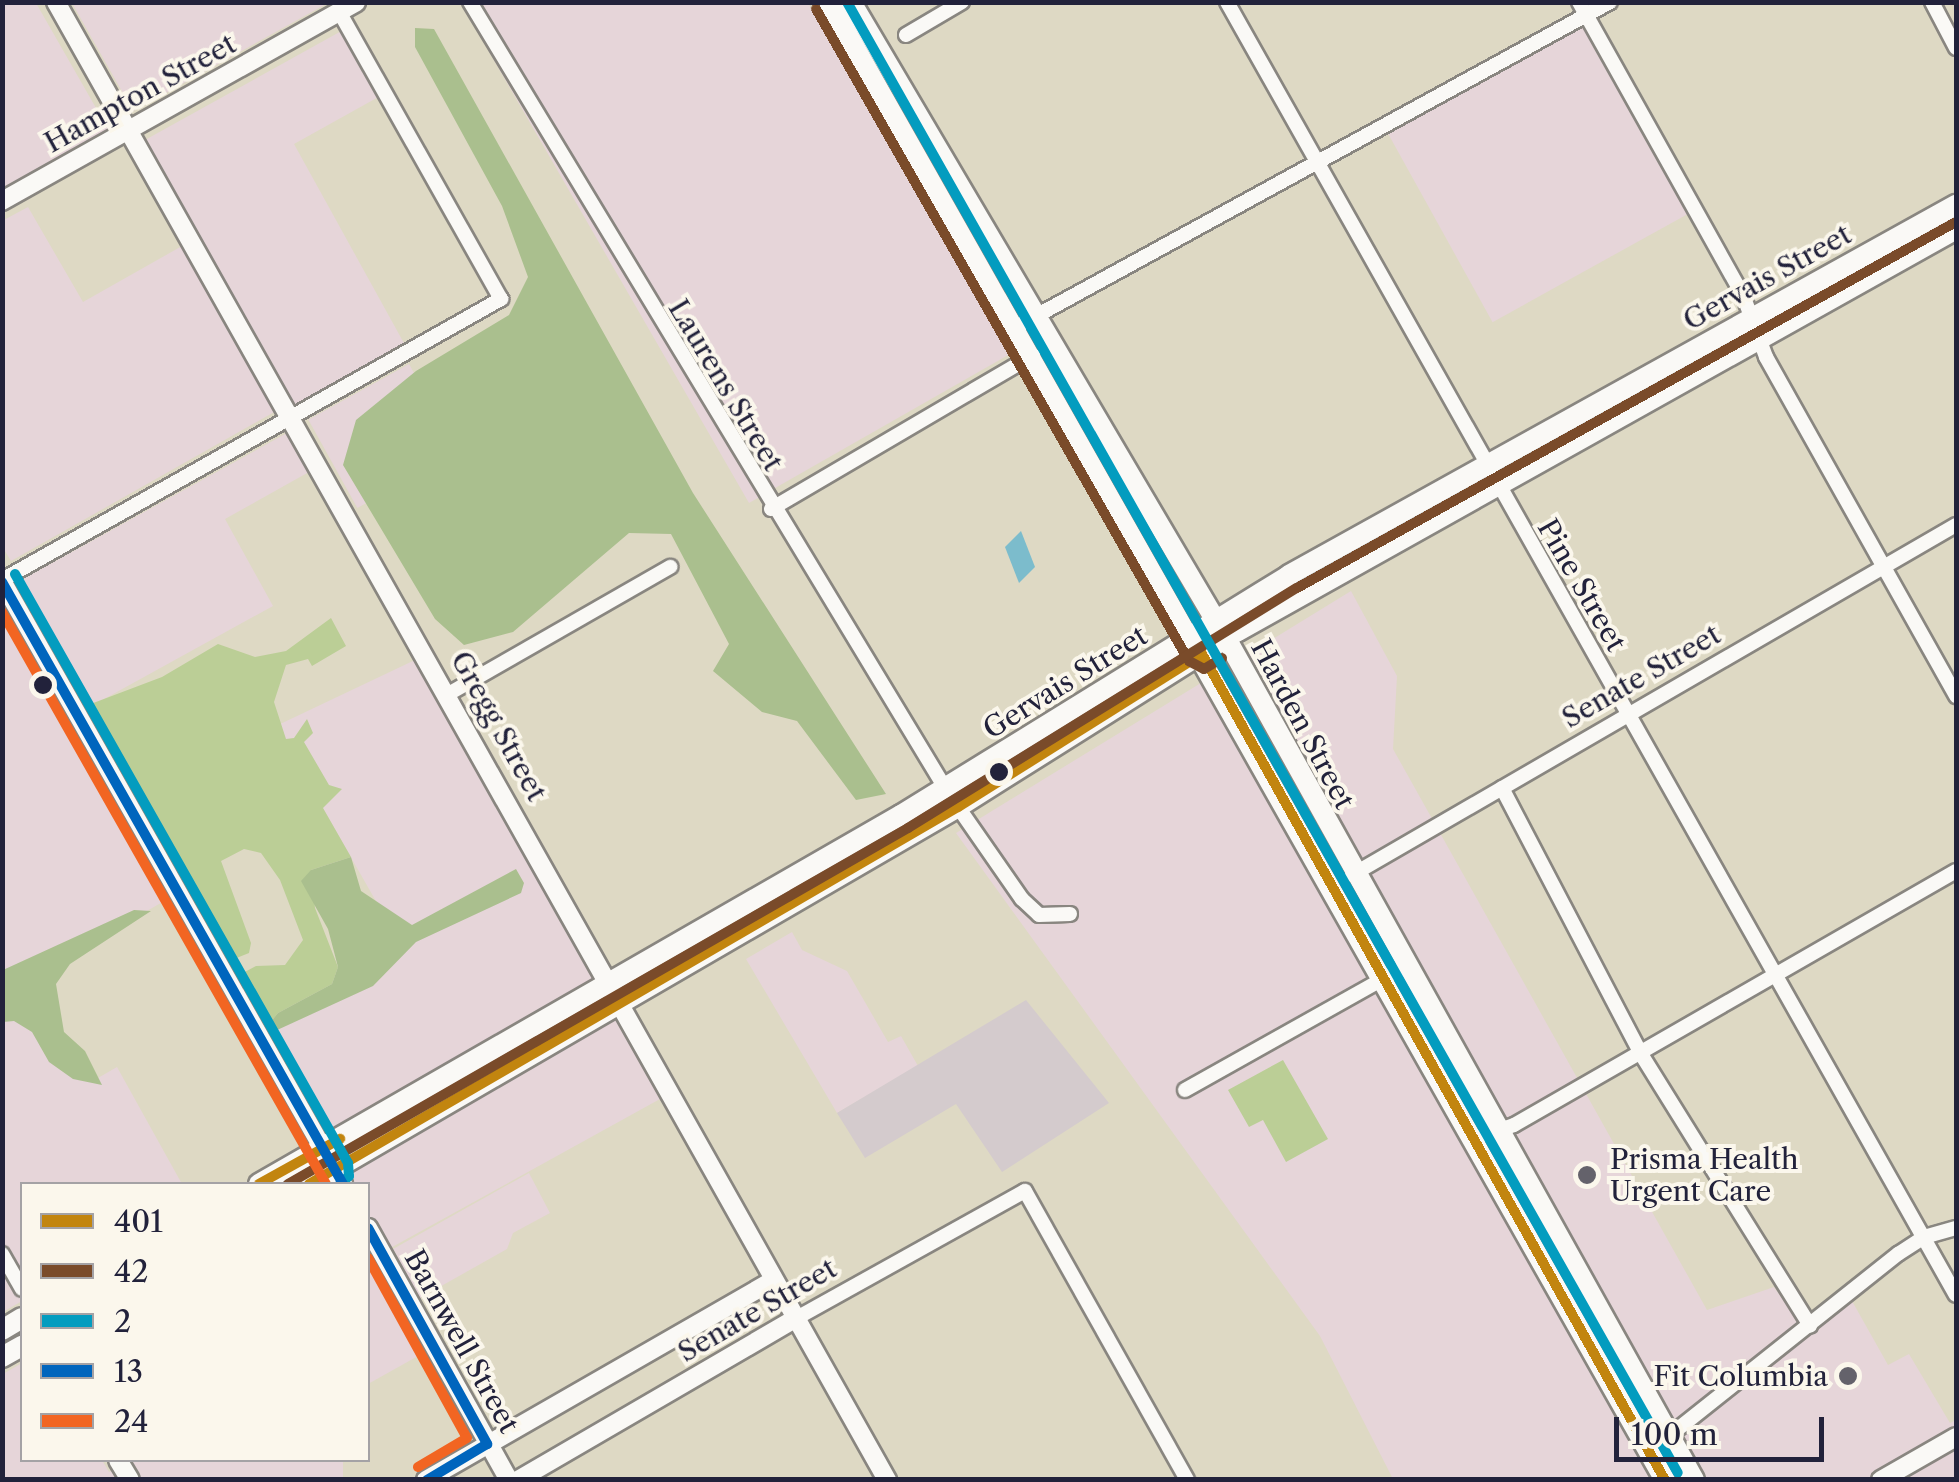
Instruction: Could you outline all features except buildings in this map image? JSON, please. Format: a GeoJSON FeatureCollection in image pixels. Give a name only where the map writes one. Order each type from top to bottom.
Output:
{"type":"FeatureCollection","features":[{"type":"Feature","properties":{"kind":"main road","name":"Harden Street"},"geometry":{"type":"LineString","coordinates":[[829,2],[1033,355],[1666,1480]]}},
{"type":"Feature","properties":{"kind":"main road","name":"Harden Street"},"geometry":{"type":"LineString","coordinates":[[851,2],[1220,629],[1352,875],[1694,1480]]}},
{"type":"Feature","properties":{"kind":"main road","name":"Gervais Street"},"geometry":{"type":"LineString","coordinates":[[339,1177],[958,807],[1220,629],[1489,475],[1750,316],[1956,205]]}},
{"type":"Feature","properties":{"kind":"main road","name":"Gervais Street"},"geometry":{"type":"LineString","coordinates":[[1489,475],[1757,338],[1956,229]]}},
{"type":"Feature","properties":{"kind":"main road","name":"Gervais Street"},"geometry":{"type":"LineString","coordinates":[[262,1182],[1196,645]]}},
{"type":"Feature","properties":{"kind":"street","name":"Gregg Street"},"geometry":{"type":"LineString","coordinates":[[56,2],[450,693],[887,1480]]}},
{"type":"Feature","properties":{"kind":"street","name":"Hampton Street"},"geometry":{"type":"LineString","coordinates":[[2,201],[356,2]]}},
{"type":"Feature","properties":{"kind":"street","name":"Laurens Street"},"geometry":{"type":"LineString","coordinates":[[470,2],[771,509],[945,788]]}},
{"type":"Feature","properties":{"kind":"street"},"geometry":{"type":"LineString","coordinates":[[906,35],[962,2]]}},
{"type":"Feature","properties":{"kind":"street","name":"Pine Street"},"geometry":{"type":"LineString","coordinates":[[1227,2],[1489,475],[1629,714],[1775,980],[1956,1295]]}},
{"type":"Feature","properties":{"kind":"street"},"geometry":{"type":"LineString","coordinates":[[1016,327],[1319,164],[1583,9],[1610,2]]}},
{"type":"Feature","properties":{"kind":"street"},"geometry":{"type":"LineString","coordinates":[[1932,2],[1956,48]]}},
{"type":"Feature","properties":{"kind":"street"},"geometry":{"type":"LineString","coordinates":[[1583,9],[1750,316],[1757,338],[1956,696]]}},
{"type":"Feature","properties":{"kind":"street"},"geometry":{"type":"LineString","coordinates":[[339,12],[501,300],[2,581],[339,1177]]}},
{"type":"Feature","properties":{"kind":"street"},"geometry":{"type":"LineString","coordinates":[[771,509],[1033,355]]}},
{"type":"Feature","properties":{"kind":"street","name":"Senate Street"},"geometry":{"type":"LineString","coordinates":[[1352,875],[1956,525]]}},
{"type":"Feature","properties":{"kind":"street"},"geometry":{"type":"LineString","coordinates":[[450,693],[670,567]]}},
{"type":"Feature","properties":{"kind":"street"},"geometry":{"type":"LineString","coordinates":[[1502,788],[1641,1054],[1810,1326]]}},
{"type":"Feature","properties":{"kind":"street"},"geometry":{"type":"LineString","coordinates":[[958,807],[1022,899],[1038,915],[1070,914]]}},
{"type":"Feature","properties":{"kind":"street"},"geometry":{"type":"LineString","coordinates":[[1473,1139],[1498,1133],[1775,980],[1956,871]]}},
{"type":"Feature","properties":{"kind":"street"},"geometry":{"type":"LineString","coordinates":[[1185,1090],[1404,967]]}},
{"type":"Feature","properties":{"kind":"street","name":"Senate Street"},"geometry":{"type":"LineString","coordinates":[[518,1480],[1025,1191],[1184,1478]]}},
{"type":"Feature","properties":{"kind":"street"},"geometry":{"type":"LineString","coordinates":[[1669,1436],[1924,1237],[1956,1228]]}},
{"type":"Feature","properties":{"kind":"street","name":"Barnwell Street"},"geometry":{"type":"LineString","coordinates":[[370,1232],[509,1480]]}},
{"type":"Feature","properties":{"kind":"street"},"geometry":{"type":"LineString","coordinates":[[2,1254],[20,1286]]}},
{"type":"Feature","properties":{"kind":"street","name":"Senate Street"},"geometry":{"type":"LineString","coordinates":[[426,1480],[774,1280]]}},
{"type":"Feature","properties":{"kind":"street"},"geometry":{"type":"LineString","coordinates":[[1881,1480],[1956,1437]]}},
{"type":"Feature","properties":{"kind":"shaded area"},"geometry":{"type":"Polygon","coordinates":[[[3,2],[36,3],[108,129],[3,188],[3,2]]]}},
{"type":"Feature","properties":{"kind":"shaded area"},"geometry":{"type":"Polygon","coordinates":[[[72,3],[328,3],[133,111],[72,3]]]}},
{"type":"Feature","properties":{"kind":"shaded area"},"geometry":{"type":"Polygon","coordinates":[[[461,3],[808,3],[1010,354],[749,503],[461,3]]]}},
{"type":"Feature","properties":{"kind":"shaded area"},"geometry":{"type":"Polygon","coordinates":[[[1587,16],[1695,210],[1493,322],[1385,128],[1587,16]]]}},
{"type":"Feature","properties":{"kind":"shaded area"},"geometry":{"type":"Polygon","coordinates":[[[345,29],[382,95],[294,144],[405,345],[293,407],[145,140],[345,29]]]}},
{"type":"Feature","properties":{"kind":"shaded area"},"geometry":{"type":"Polygon","coordinates":[[[28,207],[83,302],[182,246],[276,411],[11,561],[2,546],[2,221],[28,207]]]}},
{"type":"Feature","properties":{"kind":"shaded area"},"geometry":{"type":"Polygon","coordinates":[[[409,364],[458,452],[357,508],[308,420],[409,364]]]}},
{"type":"Feature","properties":{"kind":"shaded area"},"geometry":{"type":"Polygon","coordinates":[[[287,433],[309,472],[225,519],[273,606],[86,709],[16,583],[287,433]]]}},
{"type":"Feature","properties":{"kind":"shaded area"},"geometry":{"type":"Polygon","coordinates":[[[2,575],[185,889],[31,978],[91,1082],[117,1067],[181,1182],[20,1182],[20,1302],[3,1312],[2,575]]]}},
{"type":"Feature","properties":{"kind":"shaded area"},"geometry":{"type":"Polygon","coordinates":[[[1351,591],[1397,676],[1393,749],[1707,1310],[1774,1287],[1809,1336],[1852,1301],[1888,1365],[1909,1354],[1950,1423],[1956,1420],[1956,1479],[1393,1479],[1320,1336],[956,833],[1351,591]]]}},
{"type":"Feature","properties":{"kind":"shaded area"},"geometry":{"type":"Polygon","coordinates":[[[415,660],[597,979],[328,1131],[266,1022],[401,945],[276,726],[415,660]]]}},
{"type":"Feature","properties":{"kind":"shaded area"},"geometry":{"type":"Polygon","coordinates":[[[792,932],[802,950],[847,971],[888,1042],[901,1036],[918,1066],[837,1113],[746,959],[792,932]]]}},
{"type":"Feature","properties":{"kind":"shaded area"},"geometry":{"type":"Polygon","coordinates":[[[1026,1000],[1109,1103],[1002,1172],[956,1104],[865,1158],[837,1113],[1026,1000]]]}},
{"type":"Feature","properties":{"kind":"shaded area"},"geometry":{"type":"Polygon","coordinates":[[[615,1019],[660,1099],[385,1251],[370,1224],[370,1182],[346,1182],[329,1153],[530,1039],[543,1060],[615,1019]]]}},
{"type":"Feature","properties":{"kind":"shaded area"},"geometry":{"type":"Polygon","coordinates":[[[529,1173],[550,1213],[513,1233],[507,1249],[420,1298],[393,1249],[529,1173]]]}},
{"type":"Feature","properties":{"kind":"shaded area"},"geometry":{"type":"Polygon","coordinates":[[[370,1250],[427,1351],[370,1383],[370,1250]]]}},
{"type":"Feature","properties":{"kind":"shaded area"},"geometry":{"type":"Polygon","coordinates":[[[20,1364],[20,1462],[103,1462],[109,1472],[119,1467],[125,1480],[3,1480],[3,1374],[20,1364]]]}},
{"type":"Feature","properties":{"kind":"shaded area"},"geometry":{"type":"Polygon","coordinates":[[[129,1462],[343,1462],[343,1480],[129,1480],[129,1462]]]}},
{"type":"Feature","properties":{"kind":"green space"},"geometry":{"type":"Polygon","coordinates":[[[415,28],[434,29],[693,493],[886,794],[856,800],[797,721],[762,712],[713,671],[729,644],[671,534],[629,533],[513,632],[464,645],[435,619],[343,465],[356,420],[416,371],[509,315],[528,277],[502,206],[415,47],[415,28]]]}},
{"type":"Feature","properties":{"kind":"green space"},"geometry":{"type":"Polygon","coordinates":[[[331,618],[346,646],[312,666],[308,659],[286,665],[274,702],[286,739],[294,738],[307,719],[313,733],[304,742],[329,785],[342,789],[323,808],[351,857],[311,870],[315,908],[338,967],[332,984],[278,1013],[268,1025],[241,974],[256,966],[285,965],[303,940],[280,880],[261,853],[244,849],[221,861],[251,943],[249,953],[229,961],[88,705],[162,677],[218,644],[255,657],[286,651],[331,618]]]}},
{"type":"Feature","properties":{"kind":"green space"},"geometry":{"type":"Polygon","coordinates":[[[351,857],[361,891],[412,925],[516,869],[524,883],[521,893],[416,942],[373,986],[275,1031],[268,1025],[278,1013],[332,984],[338,967],[328,929],[301,881],[311,870],[351,857]]]}},
{"type":"Feature","properties":{"kind":"green space"},"geometry":{"type":"Polygon","coordinates":[[[134,910],[151,911],[70,964],[56,984],[64,1032],[85,1051],[102,1085],[73,1079],[49,1062],[32,1032],[14,1021],[3,1022],[3,970],[134,910]]]}},
{"type":"Feature","properties":{"kind":"green space"},"geometry":{"type":"Polygon","coordinates":[[[1283,1060],[1328,1139],[1286,1162],[1263,1120],[1249,1127],[1228,1090],[1283,1060]]]}},
{"type":"Feature","properties":{"kind":"water"},"geometry":{"type":"Polygon","coordinates":[[[1021,531],[1035,567],[1019,583],[1005,547],[1021,531]]]}},
{"type":"Feature","properties":{"kind":"transit line","name":"2"},"geometry":{"type":"LineString","coordinates":[[847,2],[1678,1473]]}},
{"type":"Feature","properties":{"kind":"transit line","name":"42"},"geometry":{"type":"LineString","coordinates":[[816,9],[1189,661],[1204,669],[1222,658]]}},
{"type":"Feature","properties":{"kind":"transit line","name":"42"},"geometry":{"type":"LineString","coordinates":[[291,1182],[908,828],[1297,588],[1956,222]]}},
{"type":"Feature","properties":{"kind":"transit line","name":"2"},"geometry":{"type":"LineString","coordinates":[[15,574],[348,1163],[349,1176],[342,1182]]}},
{"type":"Feature","properties":{"kind":"transit line","name":"13"},"geometry":{"type":"LineString","coordinates":[[2,582],[342,1182]]}},
{"type":"Feature","properties":{"kind":"transit line","name":"24"},"geometry":{"type":"LineString","coordinates":[[2,612],[325,1182]]}},
{"type":"Feature","properties":{"kind":"transit line","name":"401"},"geometry":{"type":"LineString","coordinates":[[312,1182],[958,807],[1202,654],[1665,1480]]}},
{"type":"Feature","properties":{"kind":"transit line","name":"401"},"geometry":{"type":"LineString","coordinates":[[263,1182],[340,1139]]}},
{"type":"Feature","properties":{"kind":"transit line","name":"13"},"geometry":{"type":"LineString","coordinates":[[370,1232],[487,1444],[427,1480]]}},
{"type":"Feature","properties":{"kind":"transit line","name":"24"},"geometry":{"type":"LineString","coordinates":[[370,1262],[467,1438],[418,1467]]}},
{"type":"Feature","properties":{"kind":"place","name":"Prisma Health Urgent Care"},"geometry":{"type":"Point","coordinates":[1587,1175]}},
{"type":"Feature","properties":{"kind":"place","name":"Fit Columbia"},"geometry":{"type":"Point","coordinates":[1848,1376]}}]}
